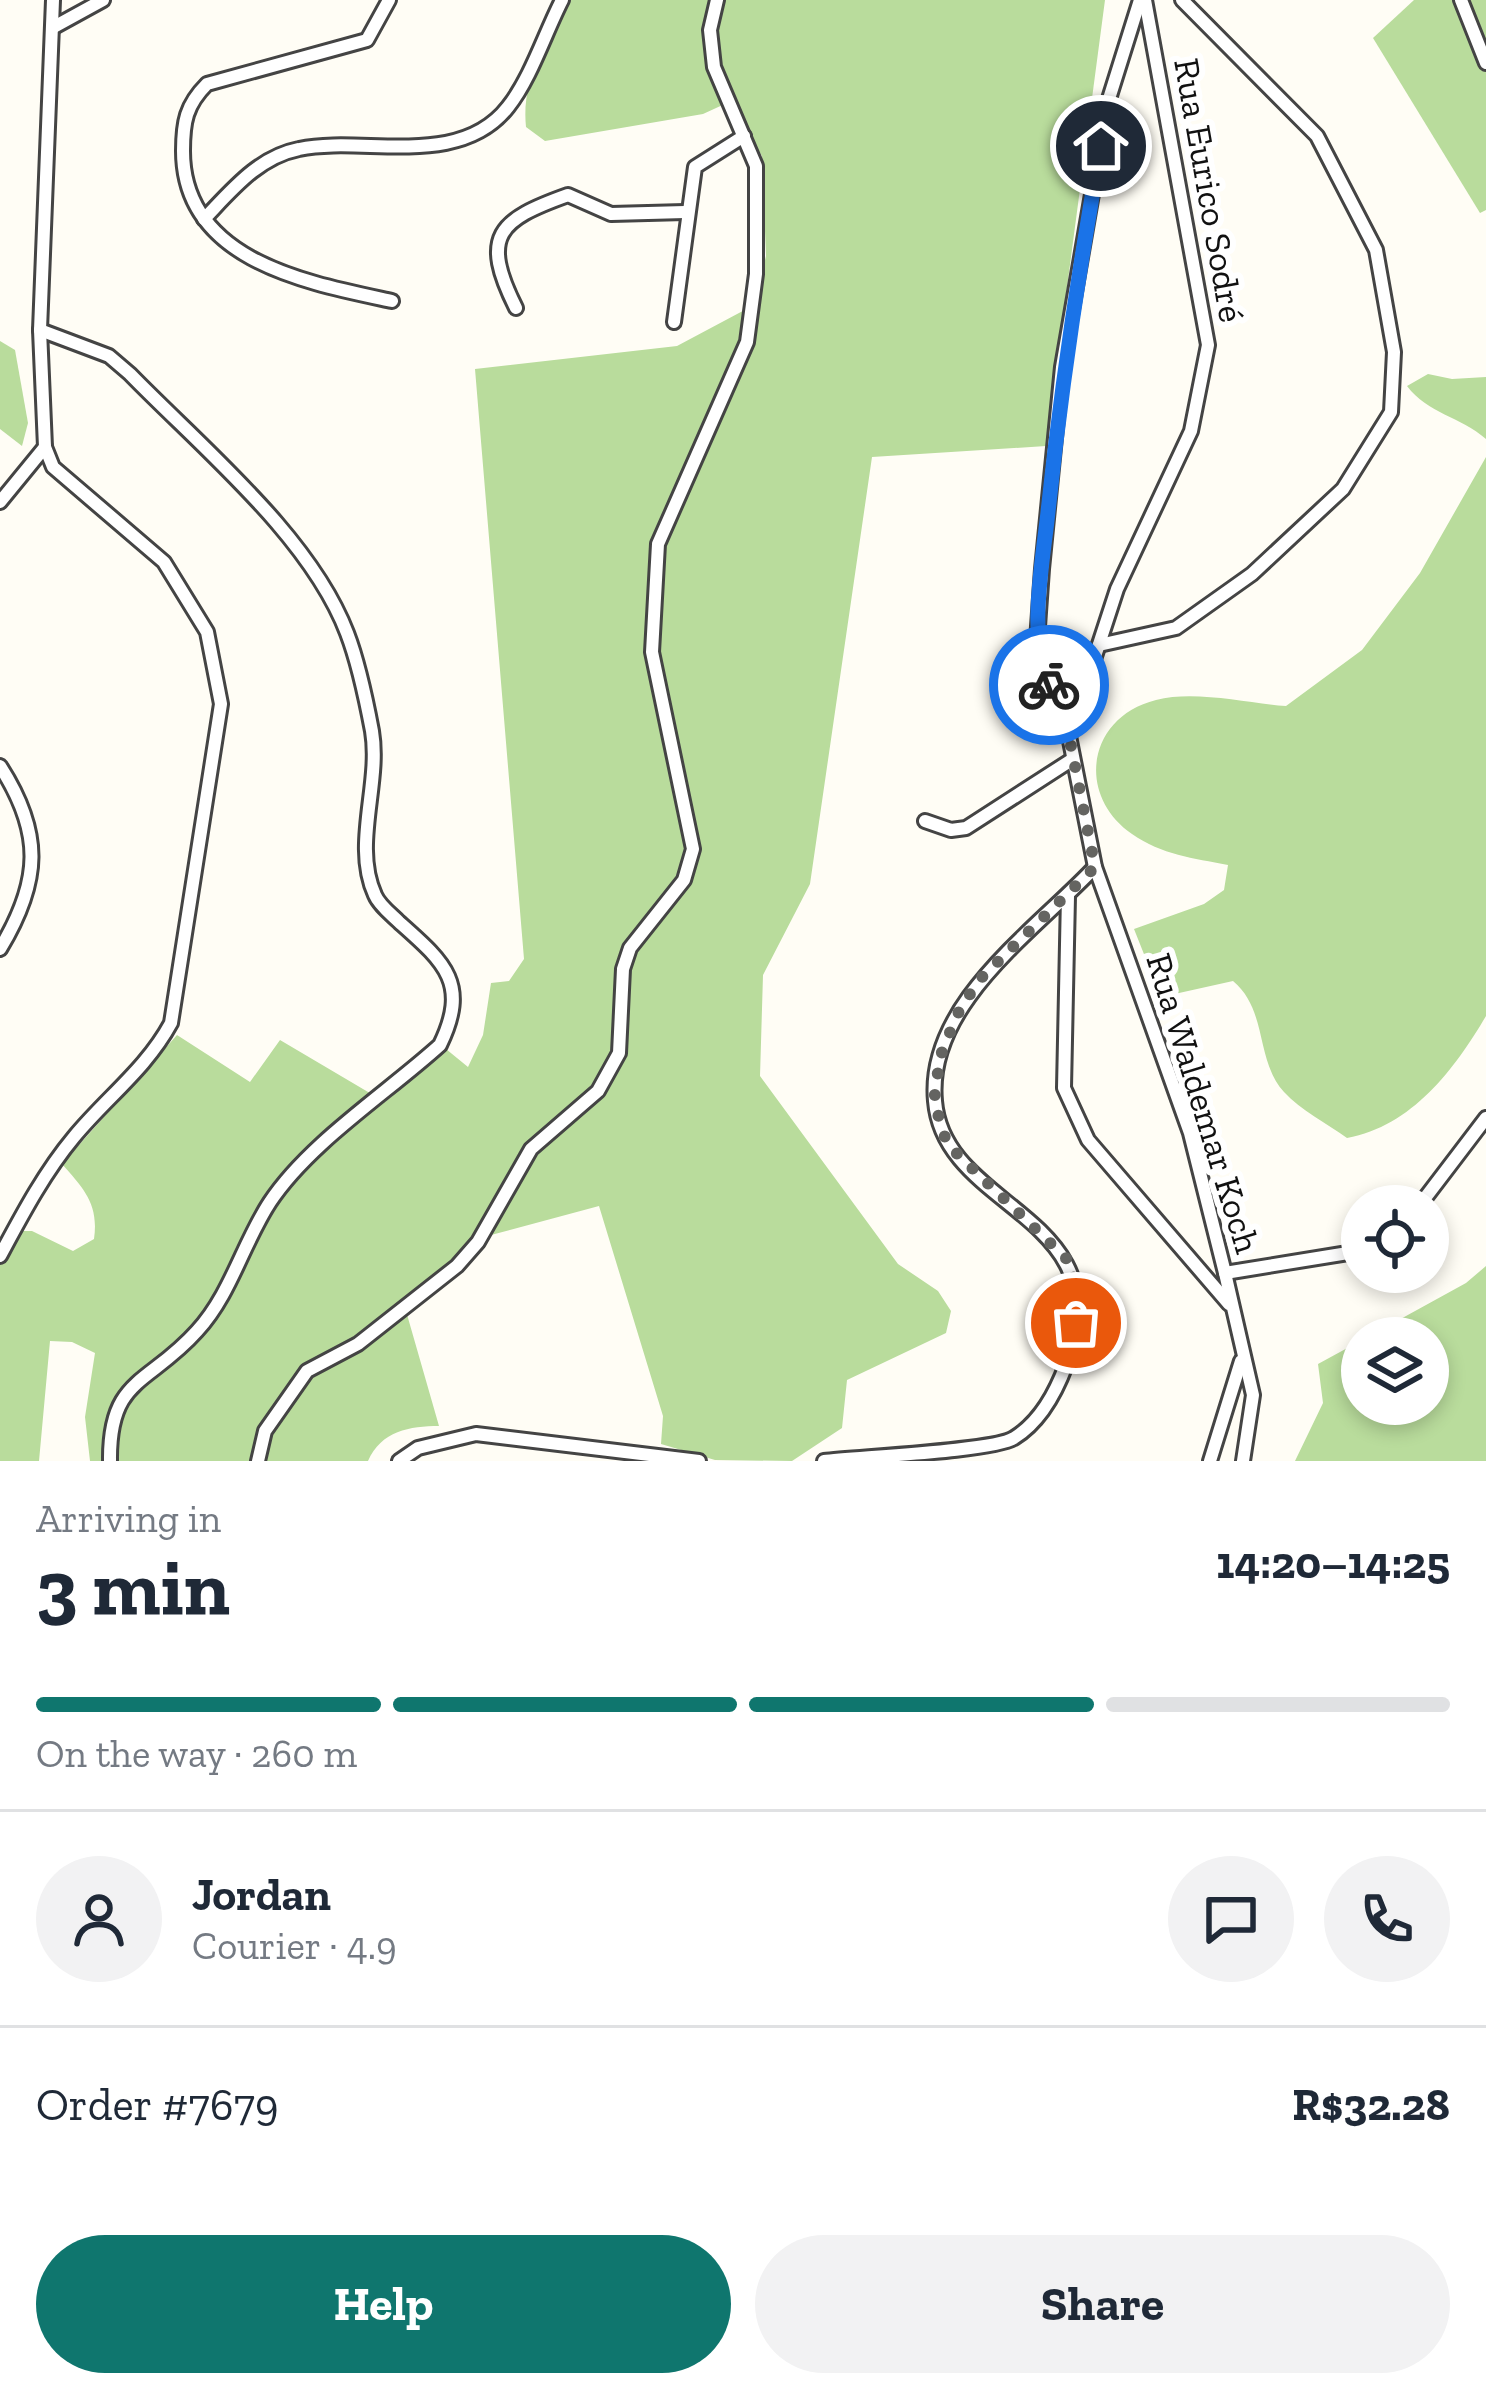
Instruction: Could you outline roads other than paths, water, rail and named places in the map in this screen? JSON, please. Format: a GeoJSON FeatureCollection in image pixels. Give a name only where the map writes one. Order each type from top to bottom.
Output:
{"type":"FeatureCollection","features":[{"type":"Feature","properties":{"kind":"street"},"geometry":{"type":"LineString","coordinates":[[0,1256],[63,1151],[154,1053],[171,1024],[221,704],[207,632],[164,562],[53,467],[44,447],[40,331],[53,0]]}},
{"type":"Feature","properties":{"kind":"street"},"geometry":{"type":"LineString","coordinates":[[52,28],[103,0]]}},
{"type":"Feature","properties":{"kind":"street"},"geometry":{"type":"LineString","coordinates":[[389,0],[367,40],[207,84],[190,100],[183,123],[183,178],[204,219],[238,250],[287,278],[392,301]]}},
{"type":"Feature","properties":{"kind":"street"},"geometry":{"type":"LineString","coordinates":[[204,219],[253,169],[298,148],[406,149],[478,134],[508,107],[562,0]]}},
{"type":"Feature","properties":{"kind":"street"},"geometry":{"type":"LineString","coordinates":[[258,1461],[265,1432],[308,1371],[358,1344],[457,1267],[478,1242],[531,1149],[598,1091],[619,1053],[622,969],[630,948],[684,880],[693,849],[652,652],[658,544],[746,342],[756,274],[757,166],[714,67],[710,30],[717,0]]}},
{"type":"Feature","properties":{"kind":"street"},"geometry":{"type":"LineString","coordinates":[[1069,736],[1036,655],[1042,569],[1070,322],[1108,102],[1143,0]]}},
{"type":"Feature","properties":{"kind":"street","name":"Rua Eurico Sodré"},"geometry":{"type":"LineString","coordinates":[[1095,867],[1069,736],[1117,590],[1191,430],[1208,345],[1143,0]]}},
{"type":"Feature","properties":{"kind":"street"},"geometry":{"type":"LineString","coordinates":[[1099,645],[1175,628],[1252,574],[1342,489],[1391,412],[1394,352],[1376,250],[1317,136],[1182,0]]}},
{"type":"Feature","properties":{"kind":"street"},"geometry":{"type":"LineString","coordinates":[[1462,0],[1486,63]]}},
{"type":"Feature","properties":{"kind":"street"},"geometry":{"type":"LineString","coordinates":[[674,322],[685,212],[698,162],[744,136]]}},
{"type":"Feature","properties":{"kind":"street"},"geometry":{"type":"LineString","coordinates":[[516,308],[499,273],[497,254],[505,227],[520,212],[568,195],[611,214],[685,212]]}},
{"type":"Feature","properties":{"kind":"street"},"geometry":{"type":"LineString","coordinates":[[40,331],[109,356],[130,374],[276,524],[317,578],[346,631],[373,737],[366,864],[376,899],[441,960],[454,988],[452,1022],[440,1045],[296,1169],[269,1203],[213,1311],[196,1333],[118,1402],[110,1421],[110,1461]]}},
{"type":"Feature","properties":{"kind":"street"},"geometry":{"type":"LineString","coordinates":[[0,502],[44,447]]}},
{"type":"Feature","properties":{"kind":"street"},"geometry":{"type":"LineString","coordinates":[[925,821],[951,830],[965,828],[1073,759]]}},
{"type":"Feature","properties":{"kind":"street"},"geometry":{"type":"LineString","coordinates":[[0,766],[23,801],[34,838],[24,908],[0,949]]}},
{"type":"Feature","properties":{"kind":"street"},"geometry":{"type":"LineString","coordinates":[[824,1461],[1012,1440],[1054,1396],[1073,1347],[1079,1299],[1070,1262],[947,1144],[934,1101],[940,1057],[978,981],[1095,867]]}},
{"type":"Feature","properties":{"kind":"street","name":"Rua Waldemar Koch"},"geometry":{"type":"LineString","coordinates":[[1095,867],[1190,1133],[1226,1273],[1253,1395],[1243,1461]]}},
{"type":"Feature","properties":{"kind":"street"},"geometry":{"type":"LineString","coordinates":[[1068,896],[1064,1088],[1088,1140],[1230,1305]]}},
{"type":"Feature","properties":{"kind":"street"},"geometry":{"type":"LineString","coordinates":[[1435,1185],[1486,1118]]}},
{"type":"Feature","properties":{"kind":"street"},"geometry":{"type":"LineString","coordinates":[[1226,1273],[1341,1254]]}},
{"type":"Feature","properties":{"kind":"street"},"geometry":{"type":"LineString","coordinates":[[1210,1461],[1242,1360]]}},
{"type":"Feature","properties":{"kind":"street"},"geometry":{"type":"LineString","coordinates":[[399,1461],[418,1448],[476,1434],[699,1461]]}}]}
